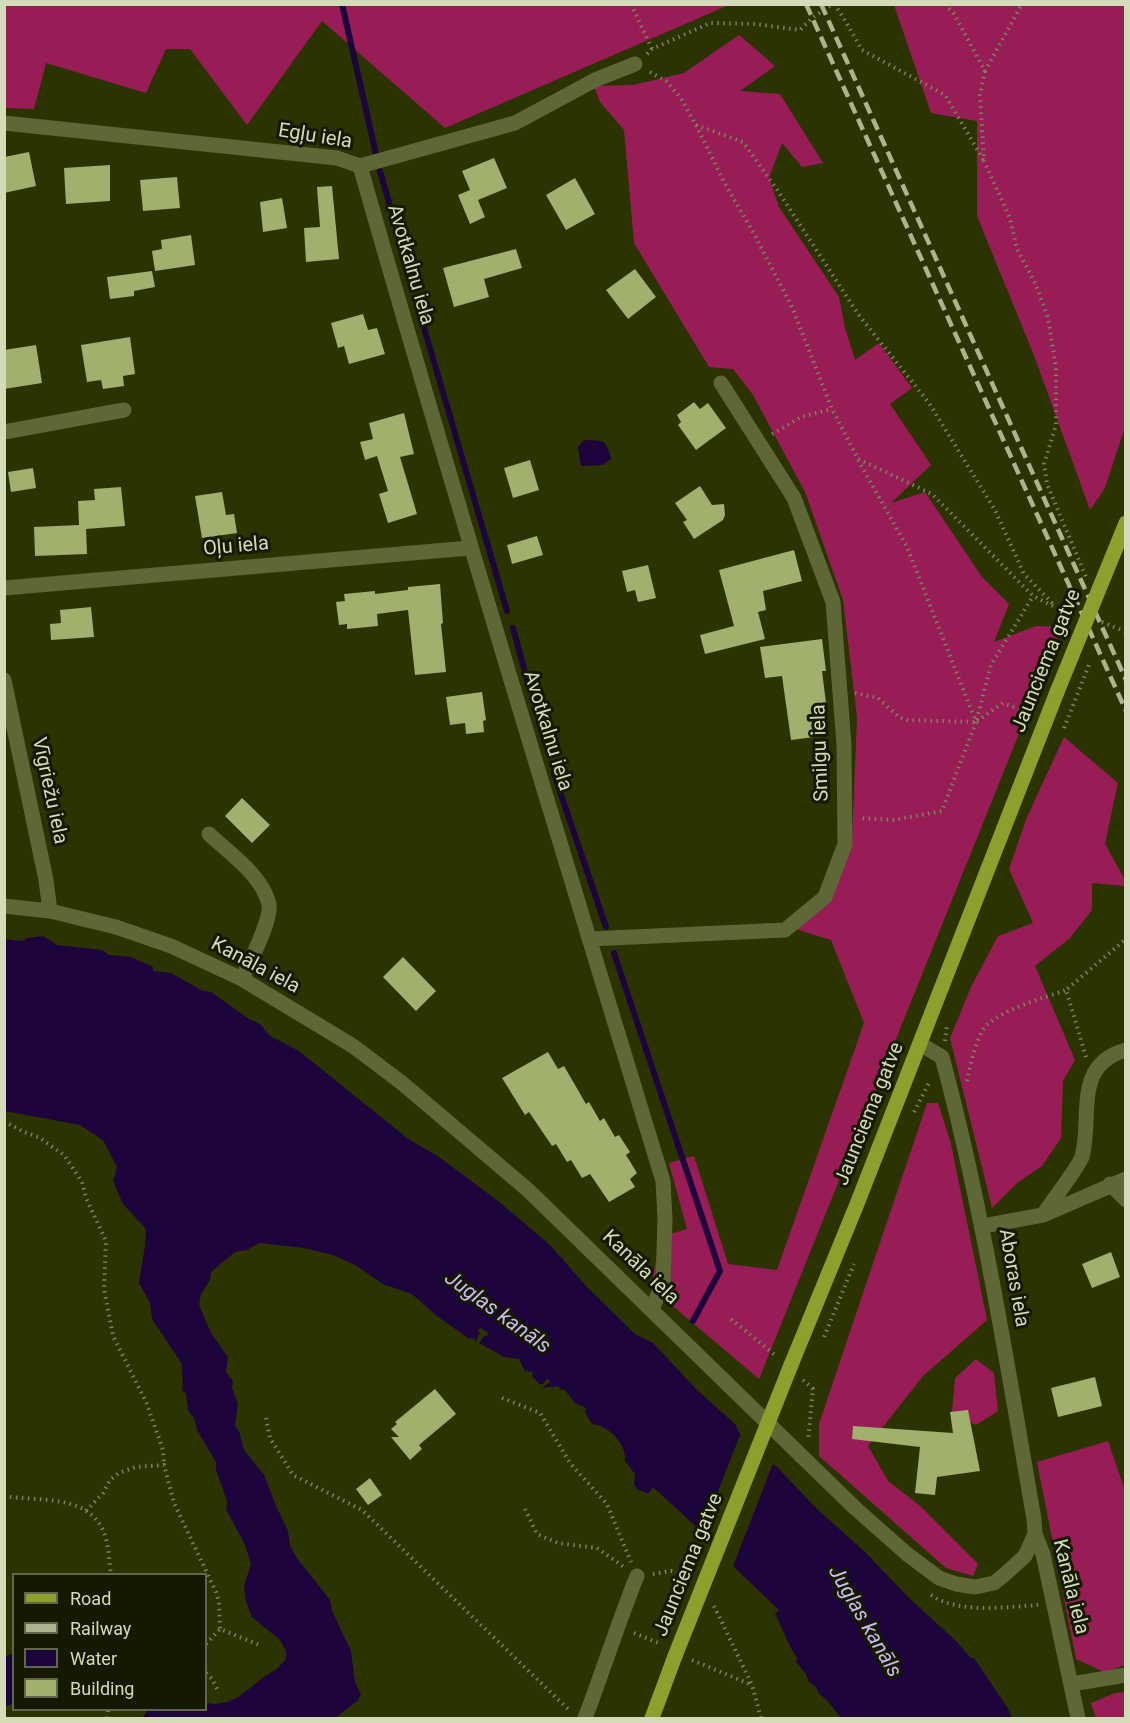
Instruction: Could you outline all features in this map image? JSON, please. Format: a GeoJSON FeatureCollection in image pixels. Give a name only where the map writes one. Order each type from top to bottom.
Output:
{"type":"FeatureCollection","features":[{"type":"Feature","properties":{"kind":"main road","name":"Jaunciema gatve"},"geometry":{"type":"LineString","coordinates":[[652,1719],[1125,523]]}},
{"type":"Feature","properties":{"kind":"street","name":"Egļu iela"},"geometry":{"type":"LineString","coordinates":[[4,123],[337,158],[360,166],[515,123],[595,80],[635,64]]}},
{"type":"Feature","properties":{"kind":"street","name":"Avotkalnu iela"},"geometry":{"type":"LineString","coordinates":[[360,166],[471,548],[663,1181],[665,1219],[663,1283],[652,1309]]}},
{"type":"Feature","properties":{"kind":"street","name":"Smilgu iela"},"geometry":{"type":"LineString","coordinates":[[589,939],[785,930],[825,897],[845,843],[844,745],[832,602],[794,498],[722,383]]}},
{"type":"Feature","properties":{"kind":"street"},"geometry":{"type":"LineString","coordinates":[[4,432],[124,410]]}},
{"type":"Feature","properties":{"kind":"street","name":"Oļu iela"},"geometry":{"type":"LineString","coordinates":[[4,588],[471,548]]}},
{"type":"Feature","properties":{"kind":"street","name":"Vīgriežu iela"},"geometry":{"type":"LineString","coordinates":[[4,680],[46,880],[50,911]]}},
{"type":"Feature","properties":{"kind":"street"},"geometry":{"type":"LineString","coordinates":[[209,834],[257,880],[269,906],[262,934],[242,979]]}},
{"type":"Feature","properties":{"kind":"street","name":"Kanāla iela"},"geometry":{"type":"LineString","coordinates":[[4,906],[50,911],[116,927],[171,946],[242,979],[353,1046],[402,1083],[528,1190],[855,1508],[907,1554],[939,1578],[975,1587],[994,1582],[1025,1556],[1035,1534]]}},
{"type":"Feature","properties":{"kind":"street","name":"Aboras iela"},"geometry":{"type":"LineString","coordinates":[[920,1044],[942,1057],[953,1095],[983,1226],[1035,1519],[1035,1534]]}},
{"type":"Feature","properties":{"kind":"street"},"geometry":{"type":"LineString","coordinates":[[1043,1215],[1081,1158],[1092,1075],[1112,1053],[1125,1050]]}},
{"type":"Feature","properties":{"kind":"street"},"geometry":{"type":"LineString","coordinates":[[983,1226],[1043,1215],[1125,1179]]}},
{"type":"Feature","properties":{"kind":"street"},"geometry":{"type":"LineString","coordinates":[[1110,1184],[1125,1200]]}},
{"type":"Feature","properties":{"kind":"street","name":"Kanāla iela"},"geometry":{"type":"LineString","coordinates":[[1035,1534],[1043,1554],[1077,1719]]}},
{"type":"Feature","properties":{"kind":"street"},"geometry":{"type":"LineString","coordinates":[[585,1719],[637,1576]]}},
{"type":"Feature","properties":{"kind":"street"},"geometry":{"type":"LineString","coordinates":[[1071,1684],[1125,1676]]}},
{"type":"Feature","properties":{"kind":"path"},"geometry":{"type":"LineString","coordinates":[[631,4],[652,49]]}},
{"type":"Feature","properties":{"kind":"path"},"geometry":{"type":"LineString","coordinates":[[976,722],[907,547],[832,409],[792,307],[680,97],[666,81],[635,64],[652,49],[710,23],[755,24],[800,30],[812,18],[833,4],[862,50],[945,95],[984,161],[1010,218],[1017,249],[1036,285],[1048,318],[1056,367],[1056,425],[1044,464],[1047,484],[1090,584]]}},
{"type":"Feature","properties":{"kind":"path"},"geometry":{"type":"LineString","coordinates":[[945,4],[954,14],[985,71]]}},
{"type":"Feature","properties":{"kind":"path"},"geometry":{"type":"LineString","coordinates":[[984,161],[980,95],[985,71],[1022,4]]}},
{"type":"Feature","properties":{"kind":"path"},"geometry":{"type":"LineString","coordinates":[[696,125],[743,142],[778,191],[858,314],[929,403],[995,510],[1024,574],[1057,608]]}},
{"type":"Feature","properties":{"kind":"path"},"geometry":{"type":"LineString","coordinates":[[776,432],[801,417],[832,409]]}},
{"type":"Feature","properties":{"kind":"path"},"geometry":{"type":"LineString","coordinates":[[858,459],[932,494],[1032,596],[1057,608],[1080,611]]}},
{"type":"Feature","properties":{"kind":"path"},"geometry":{"type":"LineString","coordinates":[[845,817],[894,820],[942,811],[976,722],[991,664],[1032,596]]}},
{"type":"Feature","properties":{"kind":"path"},"geometry":{"type":"LineString","coordinates":[[1105,615],[1110,626]]}},
{"type":"Feature","properties":{"kind":"path"},"geometry":{"type":"LineString","coordinates":[[1099,621],[1125,632]]}},
{"type":"Feature","properties":{"kind":"path"},"geometry":{"type":"LineString","coordinates":[[840,690],[878,698],[899,717],[907,720],[976,722],[1003,704],[1033,714]]}},
{"type":"Feature","properties":{"kind":"path"},"geometry":{"type":"LineString","coordinates":[[953,1095],[966,1087],[972,1054],[986,1025],[1020,1006],[1066,990],[1125,939]]}},
{"type":"Feature","properties":{"kind":"path"},"geometry":{"type":"LineString","coordinates":[[1066,990],[1092,1075]]}},
{"type":"Feature","properties":{"kind":"path"},"geometry":{"type":"LineString","coordinates":[[4,1121],[40,1138],[64,1155],[82,1182],[86,1198],[106,1241],[104,1289],[113,1336],[147,1404],[163,1450],[164,1465],[174,1503],[219,1602],[220,1629],[207,1643]]}},
{"type":"Feature","properties":{"kind":"path"},"geometry":{"type":"LineString","coordinates":[[731,1319],[774,1354]]}},
{"type":"Feature","properties":{"kind":"path"},"geometry":{"type":"LineString","coordinates":[[805,1382],[813,1389],[809,1433]]}},
{"type":"Feature","properties":{"kind":"path"},"geometry":{"type":"LineString","coordinates":[[502,1398],[540,1413],[570,1463],[607,1504],[637,1576]]}},
{"type":"Feature","properties":{"kind":"path"},"geometry":{"type":"LineString","coordinates":[[266,1418],[270,1438],[293,1475],[362,1509],[570,1710]]}},
{"type":"Feature","properties":{"kind":"path"},"geometry":{"type":"LineString","coordinates":[[86,1511],[103,1493],[110,1480],[119,1473],[136,1467],[164,1465]]}},
{"type":"Feature","properties":{"kind":"path"},"geometry":{"type":"LineString","coordinates":[[4,1496],[56,1500],[86,1511],[94,1517],[104,1533],[111,1573]]}},
{"type":"Feature","properties":{"kind":"path"},"geometry":{"type":"LineString","coordinates":[[525,1509],[537,1533],[558,1543],[597,1548],[637,1576],[671,1571],[692,1576]]}},
{"type":"Feature","properties":{"kind":"path"},"geometry":{"type":"LineString","coordinates":[[711,1600],[752,1685],[761,1719]]}},
{"type":"Feature","properties":{"kind":"path"},"geometry":{"type":"LineString","coordinates":[[220,1629],[262,1646]]}},
{"type":"Feature","properties":{"kind":"path"},"geometry":{"type":"LineString","coordinates":[[634,1633],[658,1642]]}},
{"type":"Feature","properties":{"kind":"path"},"geometry":{"type":"LineString","coordinates":[[695,1661],[752,1685]]}},
{"type":"Feature","properties":{"kind":"path"},"geometry":{"type":"LineString","coordinates":[[207,1674],[219,1693]]}},
{"type":"Feature","properties":{"kind":"shaded area"},"geometry":{"type":"Polygon","coordinates":[[[4,5],[729,5],[445,128],[322,21],[247,125],[190,49],[166,49],[146,93],[46,63],[34,109],[5,108],[4,5]]]}},
{"type":"Feature","properties":{"kind":"shaded area"},"geometry":{"type":"Polygon","coordinates":[[[894,5],[1125,5],[1125,427],[1105,488],[1090,510],[1035,358],[977,216],[977,121],[931,113],[894,5]]]}},
{"type":"Feature","properties":{"kind":"shaded area"},"geometry":{"type":"Polygon","coordinates":[[[739,35],[775,66],[740,91],[780,94],[823,163],[802,167],[782,143],[769,178],[779,207],[839,297],[845,328],[855,360],[879,343],[912,388],[890,404],[931,465],[891,503],[925,492],[982,577],[1009,604],[994,642],[1036,626],[1062,627],[759,1379],[674,1307],[652,1283],[660,1237],[687,1229],[669,1163],[694,1156],[728,1264],[777,1270],[864,1023],[831,940],[789,927],[799,925],[852,839],[857,717],[843,600],[805,492],[753,395],[733,369],[709,367],[634,243],[624,130],[600,102],[594,86],[633,85],[684,73],[739,35]]]}},
{"type":"Feature","properties":{"kind":"shaded area"},"geometry":{"type":"Polygon","coordinates":[[[1064,737],[1118,783],[1105,844],[1125,880],[1125,886],[1092,883],[1092,910],[1070,938],[1035,966],[1075,1060],[1063,1081],[1061,1138],[1042,1166],[1017,1183],[992,1208],[950,1038],[971,987],[998,936],[1033,923],[1009,869],[1027,817],[1064,737]]]}},
{"type":"Feature","properties":{"kind":"shaded area"},"geometry":{"type":"Polygon","coordinates":[[[927,1103],[938,1103],[951,1144],[987,1320],[923,1376],[868,1446],[888,1481],[919,1505],[978,1564],[973,1576],[946,1568],[819,1456],[819,1424],[927,1103]]]}},
{"type":"Feature","properties":{"kind":"shaded area"},"geometry":{"type":"Polygon","coordinates":[[[976,1359],[994,1373],[998,1411],[976,1425],[952,1412],[955,1378],[976,1359]]]}},
{"type":"Feature","properties":{"kind":"shaded area"},"geometry":{"type":"Polygon","coordinates":[[[1108,1441],[1123,1485],[1125,1485],[1125,1665],[1104,1672],[1076,1659],[1037,1462],[1108,1441]]]}},
{"type":"Feature","properties":{"kind":"shaded area"},"geometry":{"type":"Polygon","coordinates":[[[1125,1692],[1125,1718],[1096,1718],[1091,1703],[1115,1693],[1125,1692]]]}},
{"type":"Feature","properties":{"kind":"water"},"geometry":{"type":"Polygon","coordinates":[[[584,440],[603,442],[611,459],[603,465],[581,466],[578,447],[584,440]]]}},
{"type":"Feature","properties":{"kind":"water","name":"Juglas kanāls"},"geometry":{"type":"Polygon","coordinates":[[[43,936],[57,945],[102,950],[109,955],[131,957],[153,967],[153,971],[171,973],[203,991],[211,992],[249,1019],[260,1024],[270,1036],[299,1051],[407,1138],[439,1157],[498,1201],[550,1245],[587,1287],[635,1334],[653,1343],[697,1390],[735,1424],[741,1436],[776,1466],[817,1509],[865,1552],[971,1658],[974,1658],[1012,1718],[841,1718],[819,1694],[816,1687],[809,1682],[806,1674],[796,1662],[797,1658],[775,1614],[779,1610],[735,1568],[704,1534],[653,1487],[648,1494],[637,1489],[634,1485],[635,1474],[625,1461],[620,1442],[604,1428],[592,1424],[585,1412],[586,1408],[575,1403],[565,1390],[561,1390],[558,1386],[542,1388],[550,1382],[548,1378],[543,1384],[539,1384],[532,1376],[533,1372],[525,1371],[519,1359],[504,1357],[479,1343],[488,1333],[481,1328],[477,1331],[480,1332],[475,1343],[475,1339],[468,1338],[437,1316],[412,1294],[383,1284],[355,1265],[333,1255],[304,1248],[259,1243],[247,1250],[235,1252],[211,1272],[210,1280],[201,1294],[199,1305],[211,1333],[228,1357],[226,1372],[233,1381],[232,1388],[238,1404],[235,1426],[239,1431],[244,1450],[264,1475],[288,1531],[290,1546],[330,1600],[332,1611],[351,1651],[355,1682],[361,1694],[357,1701],[335,1718],[143,1718],[146,1711],[207,1711],[207,1703],[228,1702],[277,1669],[286,1659],[286,1651],[280,1640],[252,1617],[246,1602],[244,1586],[251,1564],[245,1545],[226,1509],[227,1501],[216,1470],[216,1462],[188,1410],[186,1394],[182,1390],[182,1364],[152,1319],[150,1303],[139,1283],[146,1229],[123,1204],[113,1181],[117,1167],[103,1140],[80,1125],[5,1111],[4,939],[23,941],[27,938],[43,936]]]}},
{"type":"Feature","properties":{"kind":"water"},"geometry":{"type":"Polygon","coordinates":[[[12,1654],[12,1704],[5,1706],[5,1657],[12,1654]]]}},
{"type":"Feature","properties":{"kind":"pier"},"geometry":{"type":"Polygon","coordinates":[[[742,1430],[774,1461],[732,1569],[701,1535],[742,1430]]]}},
{"type":"Feature","properties":{"kind":"building"},"geometry":{"type":"Polygon","coordinates":[[[29,152],[36,186],[4,193],[4,157],[29,152]]]}},
{"type":"Feature","properties":{"kind":"building"},"geometry":{"type":"Polygon","coordinates":[[[494,158],[507,188],[478,200],[485,217],[470,224],[458,195],[470,190],[462,171],[494,158]]]}},
{"type":"Feature","properties":{"kind":"building"},"geometry":{"type":"Polygon","coordinates":[[[110,165],[110,201],[66,204],[64,168],[110,165]]]}},
{"type":"Feature","properties":{"kind":"building"},"geometry":{"type":"Polygon","coordinates":[[[177,177],[180,208],[143,211],[140,180],[177,177]]]}},
{"type":"Feature","properties":{"kind":"building"},"geometry":{"type":"Polygon","coordinates":[[[575,178],[595,214],[566,230],[546,195],[575,178]]]}},
{"type":"Feature","properties":{"kind":"building"},"geometry":{"type":"Polygon","coordinates":[[[332,186],[339,259],[306,262],[304,228],[320,227],[317,187],[332,186]]]}},
{"type":"Feature","properties":{"kind":"building"},"geometry":{"type":"Polygon","coordinates":[[[282,198],[287,228],[263,232],[260,202],[282,198]]]}},
{"type":"Feature","properties":{"kind":"building"},"geometry":{"type":"Polygon","coordinates":[[[191,235],[195,265],[155,271],[152,251],[162,249],[161,240],[191,235]]]}},
{"type":"Feature","properties":{"kind":"building"},"geometry":{"type":"Polygon","coordinates":[[[516,249],[522,268],[484,279],[489,297],[454,307],[443,268],[516,249]]]}},
{"type":"Feature","properties":{"kind":"building"},"geometry":{"type":"Polygon","coordinates":[[[635,269],[656,297],[628,319],[606,290],[635,269]]]}},
{"type":"Feature","properties":{"kind":"building"},"geometry":{"type":"Polygon","coordinates":[[[152,271],[155,287],[134,291],[134,296],[110,299],[107,277],[152,271]]]}},
{"type":"Feature","properties":{"kind":"building"},"geometry":{"type":"Polygon","coordinates":[[[363,314],[368,330],[377,328],[385,354],[349,364],[344,346],[338,348],[331,323],[363,314]]]}},
{"type":"Feature","properties":{"kind":"building"},"geometry":{"type":"Polygon","coordinates":[[[130,337],[135,374],[123,376],[124,386],[103,389],[101,380],[87,382],[81,345],[130,337]]]}},
{"type":"Feature","properties":{"kind":"building"},"geometry":{"type":"Polygon","coordinates":[[[36,345],[42,383],[4,389],[4,350],[36,345]]]}},
{"type":"Feature","properties":{"kind":"building"},"geometry":{"type":"Polygon","coordinates":[[[694,402],[700,409],[708,403],[726,428],[696,450],[678,425],[681,422],[677,415],[694,402]]]}},
{"type":"Feature","properties":{"kind":"building"},"geometry":{"type":"Polygon","coordinates":[[[404,413],[414,454],[400,457],[417,514],[388,523],[379,494],[388,491],[377,456],[365,460],[360,442],[373,439],[369,423],[404,413]]]}},
{"type":"Feature","properties":{"kind":"building"},"geometry":{"type":"Polygon","coordinates":[[[530,460],[539,490],[513,498],[504,468],[530,460]]]}},
{"type":"Feature","properties":{"kind":"building"},"geometry":{"type":"Polygon","coordinates":[[[33,468],[36,488],[11,492],[8,472],[33,468]]]}},
{"type":"Feature","properties":{"kind":"building"},"geometry":{"type":"Polygon","coordinates":[[[700,486],[712,505],[724,504],[725,515],[723,520],[694,539],[683,522],[687,520],[675,503],[700,486]]]}},
{"type":"Feature","properties":{"kind":"building"},"geometry":{"type":"Polygon","coordinates":[[[121,487],[125,526],[86,529],[87,554],[35,556],[34,527],[79,525],[78,501],[95,500],[94,489],[121,487]]]}},
{"type":"Feature","properties":{"kind":"building"},"geometry":{"type":"Polygon","coordinates":[[[222,492],[226,515],[234,514],[237,533],[202,538],[195,496],[222,492]]]}},
{"type":"Feature","properties":{"kind":"building"},"geometry":{"type":"Polygon","coordinates":[[[537,536],[543,555],[512,564],[507,545],[537,536]]]}},
{"type":"Feature","properties":{"kind":"building"},"geometry":{"type":"Polygon","coordinates":[[[794,550],[802,581],[763,591],[766,610],[758,612],[765,639],[705,654],[700,635],[734,626],[719,570],[794,550]]]}},
{"type":"Feature","properties":{"kind":"building"},"geometry":{"type":"Polygon","coordinates":[[[648,565],[656,598],[638,602],[635,590],[627,592],[622,571],[648,565]]]}},
{"type":"Feature","properties":{"kind":"building"},"geometry":{"type":"Polygon","coordinates":[[[440,584],[446,672],[415,675],[408,610],[377,614],[378,626],[347,629],[347,624],[339,625],[336,602],[345,601],[344,594],[375,591],[375,594],[408,590],[408,587],[440,584]]]}},
{"type":"Feature","properties":{"kind":"building"},"geometry":{"type":"Polygon","coordinates":[[[91,607],[94,637],[51,640],[50,624],[61,623],[60,610],[91,607]]]}},
{"type":"Feature","properties":{"kind":"building"},"geometry":{"type":"Polygon","coordinates":[[[822,639],[826,671],[822,671],[827,711],[818,712],[821,736],[791,740],[782,676],[765,678],[760,647],[822,639]]]}},
{"type":"Feature","properties":{"kind":"building"},"geometry":{"type":"Polygon","coordinates":[[[482,692],[486,720],[483,721],[484,732],[466,734],[465,723],[450,725],[446,697],[482,692]]]}},
{"type":"Feature","properties":{"kind":"building"},"geometry":{"type":"Polygon","coordinates":[[[242,798],[270,825],[252,843],[225,816],[242,798]]]}},
{"type":"Feature","properties":{"kind":"building"},"geometry":{"type":"Polygon","coordinates":[[[403,957],[436,991],[416,1011],[383,977],[403,957]]]}},
{"type":"Feature","properties":{"kind":"building"},"geometry":{"type":"Polygon","coordinates":[[[548,1052],[558,1069],[564,1066],[586,1104],[589,1102],[600,1121],[604,1118],[615,1137],[619,1135],[630,1152],[626,1155],[637,1173],[630,1179],[635,1187],[609,1202],[590,1174],[582,1178],[571,1160],[567,1162],[556,1144],[552,1146],[529,1112],[525,1115],[502,1078],[548,1052]]]}},
{"type":"Feature","properties":{"kind":"building"},"geometry":{"type":"Polygon","coordinates":[[[1111,1252],[1120,1277],[1092,1288],[1082,1264],[1111,1252]]]}},
{"type":"Feature","properties":{"kind":"building"},"geometry":{"type":"Polygon","coordinates":[[[1095,1377],[1102,1406],[1058,1417],[1051,1388],[1095,1377]]]}},
{"type":"Feature","properties":{"kind":"building"},"geometry":{"type":"Polygon","coordinates":[[[435,1389],[456,1414],[419,1445],[422,1449],[410,1460],[391,1437],[399,1437],[391,1429],[397,1424],[395,1422],[435,1389]]]}},
{"type":"Feature","properties":{"kind":"building"},"geometry":{"type":"Polygon","coordinates":[[[968,1410],[980,1471],[937,1477],[935,1495],[915,1493],[920,1447],[852,1439],[853,1426],[953,1433],[950,1412],[968,1410]]]}},
{"type":"Feature","properties":{"kind":"building"},"geometry":{"type":"Polygon","coordinates":[[[370,1478],[382,1495],[368,1505],[356,1489],[370,1478]]]}},
{"type":"Feature","properties":{"kind":"waterway"},"geometry":{"type":"LineString","coordinates":[[342,4],[376,154]]}},
{"type":"Feature","properties":{"kind":"waterway"},"geometry":{"type":"LineString","coordinates":[[380,171],[406,263]]}},
{"type":"Feature","properties":{"kind":"waterway"},"geometry":{"type":"LineString","coordinates":[[420,314],[507,611]]}},
{"type":"Feature","properties":{"kind":"waterway"},"geometry":{"type":"LineString","coordinates":[[513,628],[528,683]]}},
{"type":"Feature","properties":{"kind":"waterway"},"geometry":{"type":"LineString","coordinates":[[539,723],[545,743]]}},
{"type":"Feature","properties":{"kind":"waterway"},"geometry":{"type":"LineString","coordinates":[[554,774],[606,927]]}},
{"type":"Feature","properties":{"kind":"waterway"},"geometry":{"type":"LineString","coordinates":[[614,953],[720,1271],[693,1321]]}},
{"type":"Feature","properties":{"kind":"railway"},"geometry":{"type":"LineString","coordinates":[[806,4],[1126,711]]}},
{"type":"Feature","properties":{"kind":"railway"},"geometry":{"type":"LineString","coordinates":[[821,4],[1126,680]]}}]}
